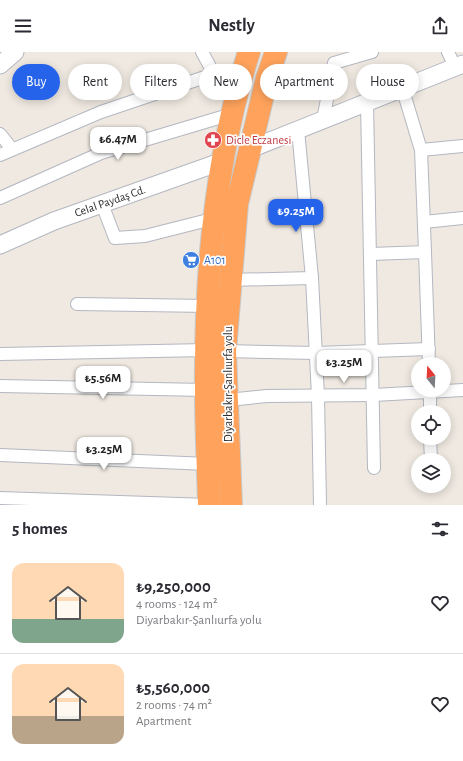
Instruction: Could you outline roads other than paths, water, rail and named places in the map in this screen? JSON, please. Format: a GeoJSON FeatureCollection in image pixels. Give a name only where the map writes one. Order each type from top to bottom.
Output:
{"type":"FeatureCollection","features":[{"type":"Feature","properties":{"kind":"highway","name":"Diyarbakır-Şanlıurfa yolu"},"geometry":{"type":"LineString","coordinates":[[209,505],[206,390],[216,350],[230,280],[237,204],[267,78],[276,52]]}},
{"type":"Feature","properties":{"kind":"highway","name":"Diyarbakır-Şanlıurfa yolu"},"geometry":{"type":"LineString","coordinates":[[231,505],[228,400],[216,350],[208,306],[222,161],[232,114],[247,60]]}},
{"type":"Feature","properties":{"kind":"street"},"geometry":{"type":"LineString","coordinates":[[0,65],[15,52]]}},
{"type":"Feature","properties":{"kind":"street"},"geometry":{"type":"LineString","coordinates":[[202,52],[209,64]]}},
{"type":"Feature","properties":{"kind":"street"},"geometry":{"type":"LineString","coordinates":[[323,120],[335,58],[372,52]]}},
{"type":"Feature","properties":{"kind":"street"},"geometry":{"type":"LineString","coordinates":[[238,64],[247,60]]}},
{"type":"Feature","properties":{"kind":"street"},"geometry":{"type":"LineString","coordinates":[[419,79],[455,61]]}},
{"type":"Feature","properties":{"kind":"street"},"geometry":{"type":"LineString","coordinates":[[0,155],[101,112],[199,79]]}},
{"type":"Feature","properties":{"kind":"street"},"geometry":{"type":"LineString","coordinates":[[250,149],[372,100]]}},
{"type":"Feature","properties":{"kind":"street"},"geometry":{"type":"LineString","coordinates":[[406,100],[421,150],[430,357]]}},
{"type":"Feature","properties":{"kind":"street"},"geometry":{"type":"LineString","coordinates":[[367,102],[374,395],[374,468]]}},
{"type":"Feature","properties":{"kind":"street"},"geometry":{"type":"LineString","coordinates":[[0,198],[101,153],[232,114]]}},
{"type":"Feature","properties":{"kind":"street"},"geometry":{"type":"LineString","coordinates":[[298,130],[312,278],[318,396],[320,505]]}},
{"type":"Feature","properties":{"kind":"street"},"geometry":{"type":"LineString","coordinates":[[0,134],[12,149]]}},
{"type":"Feature","properties":{"kind":"street"},"geometry":{"type":"LineString","coordinates":[[421,150],[463,146]]}},
{"type":"Feature","properties":{"kind":"street","name":"Celal Paydaş Cd."},"geometry":{"type":"LineString","coordinates":[[0,245],[54,221],[222,161]]}},
{"type":"Feature","properties":{"kind":"street"},"geometry":{"type":"LineString","coordinates":[[102,204],[115,238],[145,236],[216,218]]}},
{"type":"Feature","properties":{"kind":"street"},"geometry":{"type":"LineString","coordinates":[[424,222],[463,218]]}},
{"type":"Feature","properties":{"kind":"street"},"geometry":{"type":"LineString","coordinates":[[370,254],[425,252]]}},
{"type":"Feature","properties":{"kind":"street"},"geometry":{"type":"LineString","coordinates":[[230,280],[312,278]]}},
{"type":"Feature","properties":{"kind":"street"},"geometry":{"type":"LineString","coordinates":[[77,304],[208,306]]}},
{"type":"Feature","properties":{"kind":"street"},"geometry":{"type":"LineString","coordinates":[[0,354],[216,350],[316,353],[429,349]]}},
{"type":"Feature","properties":{"kind":"street"},"geometry":{"type":"LineString","coordinates":[[0,386],[206,390]]}},
{"type":"Feature","properties":{"kind":"street"},"geometry":{"type":"LineString","coordinates":[[451,390],[463,390]]}},
{"type":"Feature","properties":{"kind":"street"},"geometry":{"type":"LineString","coordinates":[[228,400],[267,396],[374,395],[411,392]]}},
{"type":"Feature","properties":{"kind":"street"},"geometry":{"type":"LineString","coordinates":[[0,454],[208,464]]}},
{"type":"Feature","properties":{"kind":"street"},"geometry":{"type":"LineString","coordinates":[[0,498],[76,503],[209,505]]}},
{"type":"Feature","properties":{"kind":"place","name":"Dicle Eczanesi"},"geometry":{"type":"Point","coordinates":[213,140]}},
{"type":"Feature","properties":{"kind":"place","name":"A101"},"geometry":{"type":"Point","coordinates":[191,260]}}]}
